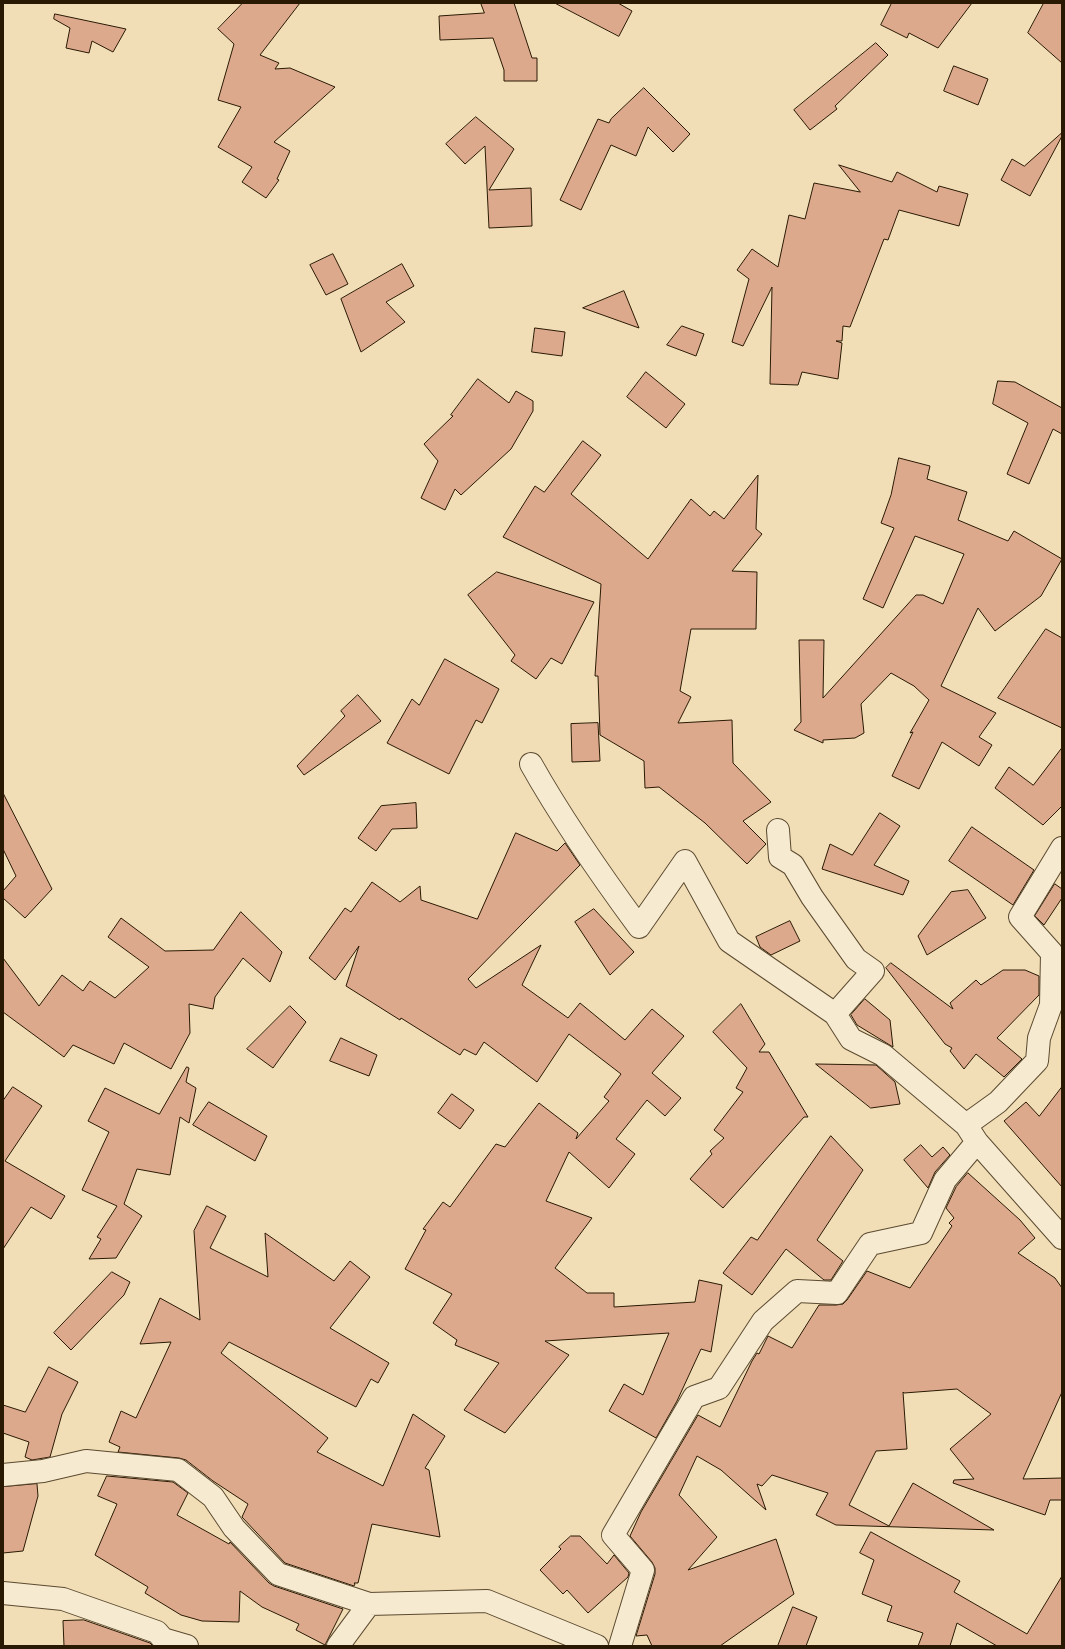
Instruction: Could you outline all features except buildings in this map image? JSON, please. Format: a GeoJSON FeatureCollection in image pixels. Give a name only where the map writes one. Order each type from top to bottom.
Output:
{"type":"FeatureCollection","features":[{"type":"Feature","properties":{"kind":"street"},"geometry":{"type":"LineString","coordinates":[[531,764],[546,791],[597,870],[640,927],[685,860],[730,941],[835,1014],[851,1039],[883,1055],[972,1134],[1062,1238]]}},
{"type":"Feature","properties":{"kind":"street"},"geometry":{"type":"LineString","coordinates":[[778,830],[780,857],[793,865],[812,897],[856,959],[873,971],[835,1014]]}},
{"type":"Feature","properties":{"kind":"street"},"geometry":{"type":"LineString","coordinates":[[620,1646],[643,1570],[613,1536],[694,1397],[719,1388],[763,1321],[797,1291],[837,1293],[870,1244],[921,1233],[945,1180],[972,1134],[998,1102],[1037,1061],[1038,1038],[1051,1005],[1052,953],[1020,917],[1062,848]]}},
{"type":"Feature","properties":{"kind":"street"},"geometry":{"type":"LineString","coordinates":[[3,1475],[43,1471],[86,1461],[178,1470],[213,1497],[234,1528],[278,1574],[369,1604],[487,1601],[597,1646]]}},
{"type":"Feature","properties":{"kind":"street"},"geometry":{"type":"LineString","coordinates":[[3,1592],[63,1599],[157,1632],[163,1639],[187,1646]]}},
{"type":"Feature","properties":{"kind":"street"},"geometry":{"type":"LineString","coordinates":[[338,1646],[369,1604]]}}]}
